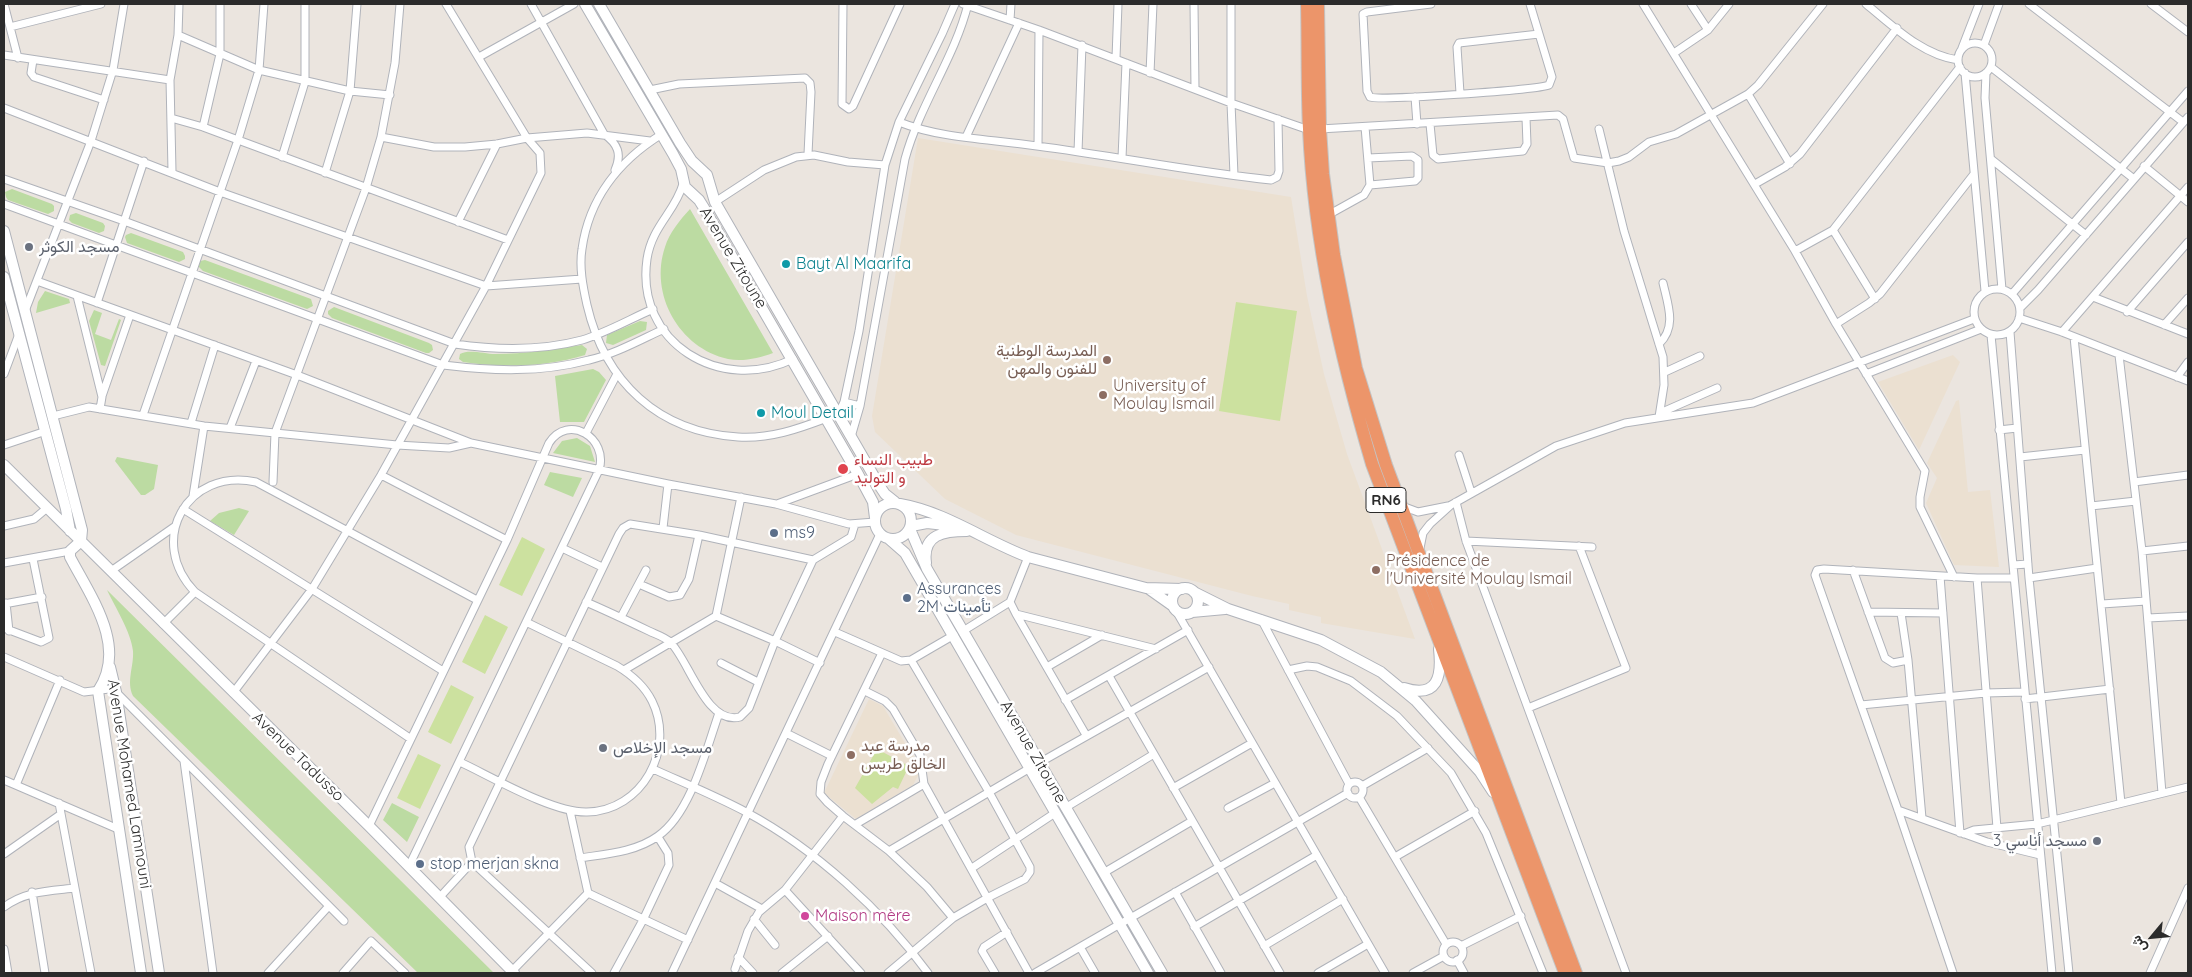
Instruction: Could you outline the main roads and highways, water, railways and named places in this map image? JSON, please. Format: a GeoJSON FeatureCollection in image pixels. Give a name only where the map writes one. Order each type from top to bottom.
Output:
{"type":"FeatureCollection","features":[{"type":"Feature","properties":{"kind":"highway","name":"RN6"},"geometry":{"type":"LineString","coordinates":[[1307,4],[1320,235],[1335,323],[1346,370],[1372,464],[1565,973]]}},
{"type":"Feature","properties":{"kind":"highway","name":"RN6"},"geometry":{"type":"LineString","coordinates":[[1318,4],[1314,129],[1346,322],[1356,368],[1386,465],[1576,973]]}},
{"type":"Feature","properties":{"kind":"place","name":"مسجد الكوثر"},"geometry":{"type":"Point","coordinates":[29,247]}},
{"type":"Feature","properties":{"kind":"place","name":"Bayt Al Maarifa"},"geometry":{"type":"Point","coordinates":[786,264]}},
{"type":"Feature","properties":{"kind":"place","name":"المدرسة الوطنية للفنون والمهن"},"geometry":{"type":"Point","coordinates":[1107,360]}},
{"type":"Feature","properties":{"kind":"place","name":"University of Moulay Ismail"},"geometry":{"type":"Point","coordinates":[1103,395]}},
{"type":"Feature","properties":{"kind":"place","name":"Moul Detail"},"geometry":{"type":"Point","coordinates":[761,413]}},
{"type":"Feature","properties":{"kind":"place","name":"طبيب النساء و التوليد"},"geometry":{"type":"Point","coordinates":[843,469]}},
{"type":"Feature","properties":{"kind":"place","name":"ms9"},"geometry":{"type":"Point","coordinates":[774,533]}},
{"type":"Feature","properties":{"kind":"place","name":"Présidence de l'Université Moulay Ismail"},"geometry":{"type":"Point","coordinates":[1376,570]}},
{"type":"Feature","properties":{"kind":"place","name":"Assurances 2M تأمينات"},"geometry":{"type":"Point","coordinates":[907,598]}},
{"type":"Feature","properties":{"kind":"place","name":"مسجد الإخلاص"},"geometry":{"type":"Point","coordinates":[603,748]}},
{"type":"Feature","properties":{"kind":"place","name":"مدرسة عبد الخالق طريس"},"geometry":{"type":"Point","coordinates":[851,755]}},
{"type":"Feature","properties":{"kind":"place","name":"مسجد أناسي 3"},"geometry":{"type":"Point","coordinates":[2097,841]}},
{"type":"Feature","properties":{"kind":"place","name":"stop merjan skna"},"geometry":{"type":"Point","coordinates":[420,864]}},
{"type":"Feature","properties":{"kind":"place","name":"Maison mère"},"geometry":{"type":"Point","coordinates":[805,916]}}]}
